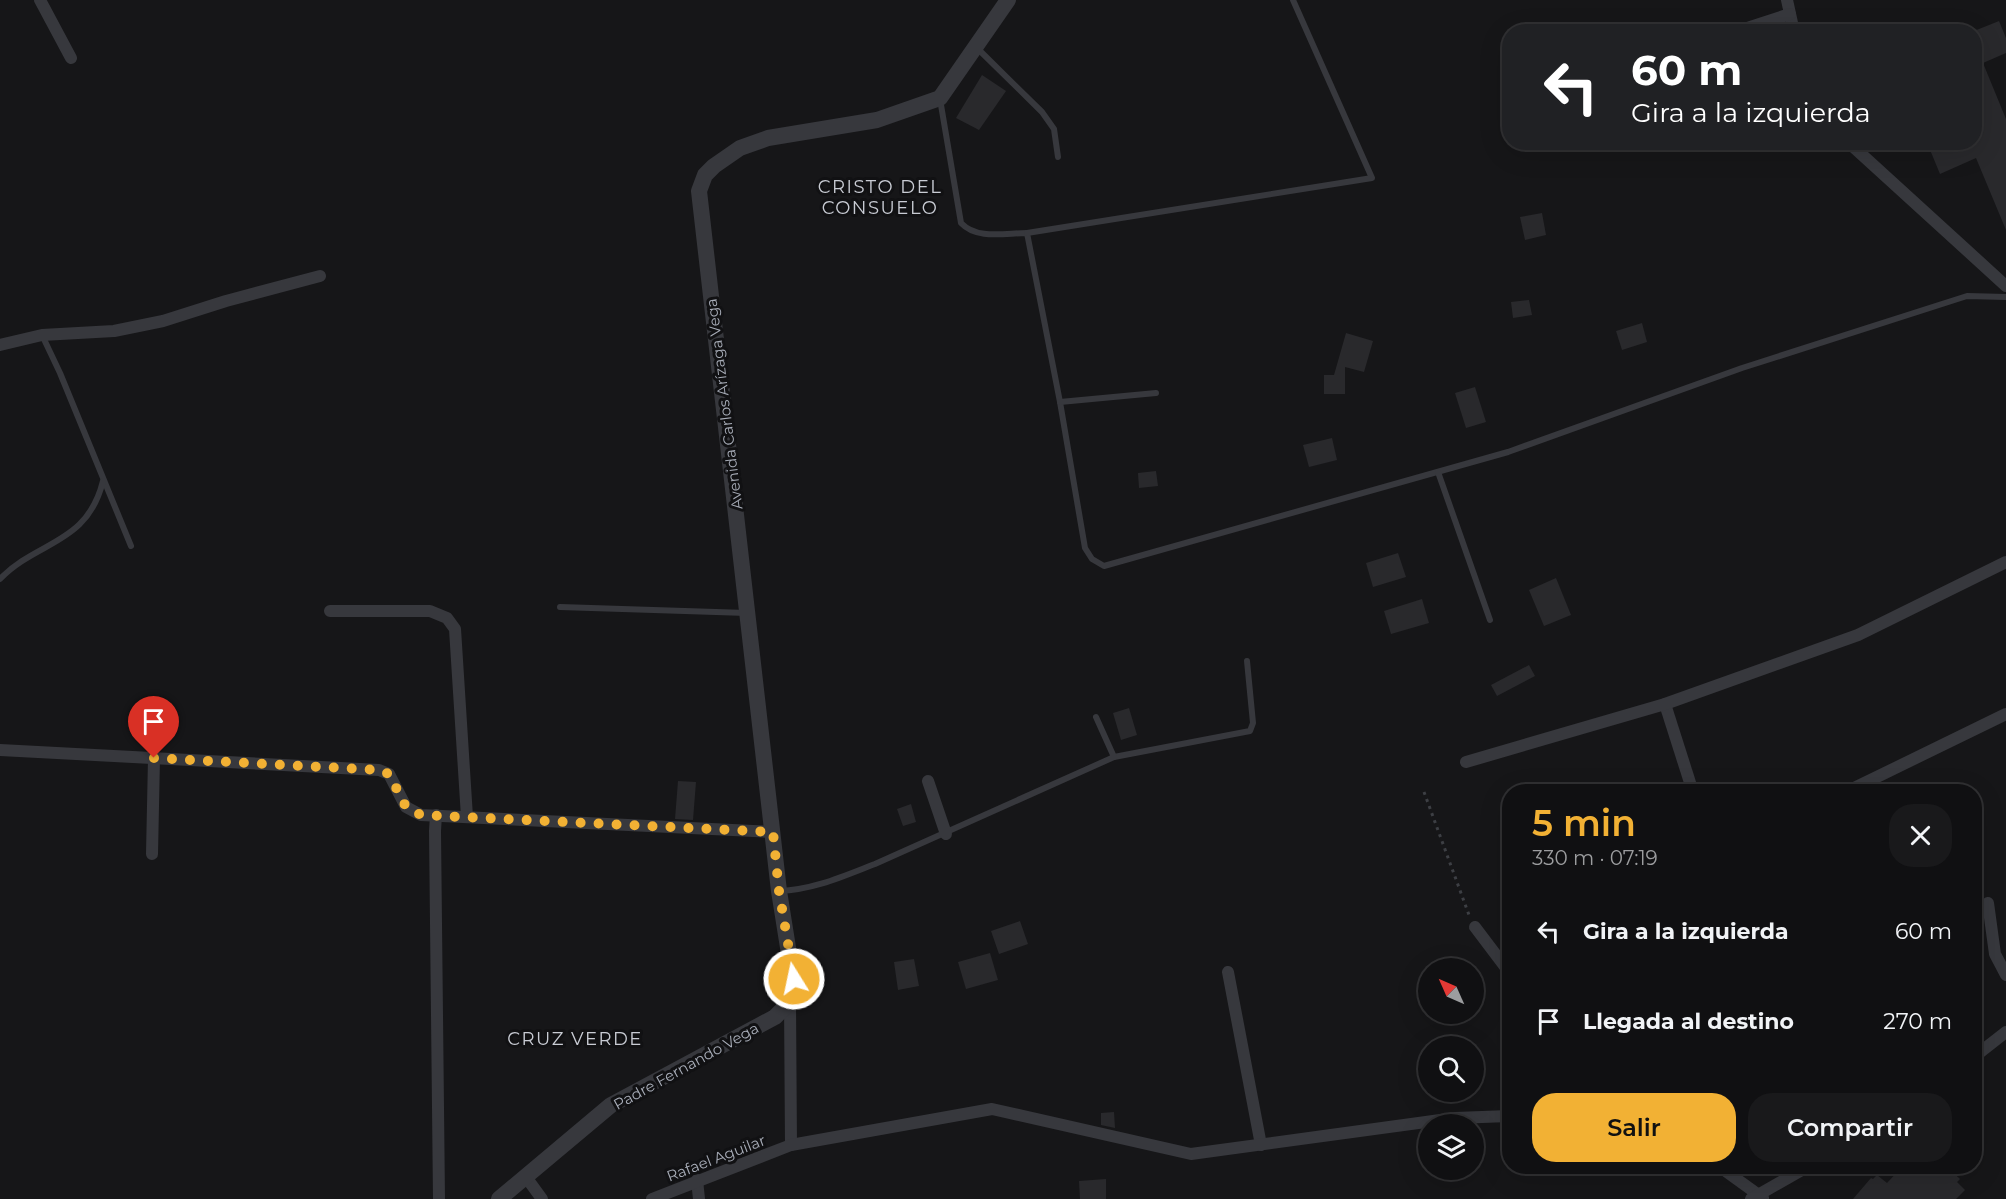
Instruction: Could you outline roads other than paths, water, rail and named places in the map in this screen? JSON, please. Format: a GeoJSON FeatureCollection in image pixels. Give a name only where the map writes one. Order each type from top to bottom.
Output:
{"type":"FeatureCollection","features":[{"type":"Feature","properties":{"kind":"street"},"geometry":{"type":"LineString","coordinates":[[40,0],[71,58]]}},
{"type":"Feature","properties":{"kind":"street"},"geometry":{"type":"LineString","coordinates":[[940,99],[1008,0]]}},
{"type":"Feature","properties":{"kind":"street"},"geometry":{"type":"LineString","coordinates":[[1787,0],[1792,24]]}},
{"type":"Feature","properties":{"kind":"street"},"geometry":{"type":"LineString","coordinates":[[1760,24],[1790,14]]}},
{"type":"Feature","properties":{"kind":"street","name":"Avenida Carlos Arízaga Vega"},"geometry":{"type":"LineString","coordinates":[[790,1002],[794,979],[779,891],[699,191],[705,175],[740,148],[768,138],[877,120],[940,99]]}},
{"type":"Feature","properties":{"kind":"street"},"geometry":{"type":"LineString","coordinates":[[1857,150],[2006,286]]}},
{"type":"Feature","properties":{"kind":"street"},"geometry":{"type":"LineString","coordinates":[[0,345],[42,335],[114,331],[163,321],[225,301],[320,276]]}},
{"type":"Feature","properties":{"kind":"street"},"geometry":{"type":"LineString","coordinates":[[1466,762],[1665,704],[1858,635],[2006,562]]}},
{"type":"Feature","properties":{"kind":"street"},"geometry":{"type":"LineString","coordinates":[[330,611],[430,611],[447,618],[455,629],[468,817]]}},
{"type":"Feature","properties":{"kind":"street"},"geometry":{"type":"LineString","coordinates":[[1665,704],[1690,784]]}},
{"type":"Feature","properties":{"kind":"street"},"geometry":{"type":"LineString","coordinates":[[1862,784],[2006,714]]}},
{"type":"Feature","properties":{"kind":"street"},"geometry":{"type":"LineString","coordinates":[[0,750],[379,770],[389,774],[406,807],[421,815],[773,832]]}},
{"type":"Feature","properties":{"kind":"street"},"geometry":{"type":"LineString","coordinates":[[152,854],[154,758]]}},
{"type":"Feature","properties":{"kind":"street"},"geometry":{"type":"LineString","coordinates":[[928,781],[946,834]]}},
{"type":"Feature","properties":{"kind":"street"},"geometry":{"type":"LineString","coordinates":[[436,816],[439,1199]]}},
{"type":"Feature","properties":{"kind":"street"},"geometry":{"type":"LineString","coordinates":[[1988,903],[1995,954],[2006,975]]}},
{"type":"Feature","properties":{"kind":"street"},"geometry":{"type":"LineString","coordinates":[[1475,927],[1502,959]]}},
{"type":"Feature","properties":{"kind":"street"},"geometry":{"type":"LineString","coordinates":[[1228,972],[1261,1145]]}},
{"type":"Feature","properties":{"kind":"street"},"geometry":{"type":"LineString","coordinates":[[790,1002],[791,1145]]}},
{"type":"Feature","properties":{"kind":"street","name":"Padre Fernando Vega"},"geometry":{"type":"LineString","coordinates":[[499,1199],[611,1106],[775,1017],[790,1002]]}},
{"type":"Feature","properties":{"kind":"street"},"geometry":{"type":"LineString","coordinates":[[1982,1051],[2006,1032]]}},
{"type":"Feature","properties":{"kind":"street","name":"Rafael Aguilar"},"geometry":{"type":"LineString","coordinates":[[652,1199],[791,1145],[992,1109],[1191,1155],[1455,1118],[1502,1116]]}},
{"type":"Feature","properties":{"kind":"street"},"geometry":{"type":"LineString","coordinates":[[1728,1174],[1757,1198],[1796,1174]]}},
{"type":"Feature","properties":{"kind":"street"},"geometry":{"type":"LineString","coordinates":[[526,1177],[542,1199]]}},
{"type":"Feature","properties":{"kind":"street"},"geometry":{"type":"LineString","coordinates":[[697,1180],[699,1199]]}},
{"type":"Feature","properties":{"kind":"lane"},"geometry":{"type":"LineString","coordinates":[[940,99],[961,223],[968,230],[978,234],[1027,233],[1372,178],[1293,0]]}},
{"type":"Feature","properties":{"kind":"lane"},"geometry":{"type":"LineString","coordinates":[[976,47],[1042,112],[1054,129],[1058,157]]}},
{"type":"Feature","properties":{"kind":"lane"},"geometry":{"type":"LineString","coordinates":[[1027,233],[1060,402],[1085,548],[1092,559],[1104,566],[1508,452],[1742,368],[1967,296],[2006,297]]}},
{"type":"Feature","properties":{"kind":"lane"},"geometry":{"type":"LineString","coordinates":[[42,335],[60,373],[131,546]]}},
{"type":"Feature","properties":{"kind":"lane"},"geometry":{"type":"LineString","coordinates":[[1060,402],[1156,393]]}},
{"type":"Feature","properties":{"kind":"lane"},"geometry":{"type":"LineString","coordinates":[[1438,472],[1490,620]]}},
{"type":"Feature","properties":{"kind":"lane"},"geometry":{"type":"LineString","coordinates":[[0,579],[79,527],[92,509],[103,480]]}},
{"type":"Feature","properties":{"kind":"lane"},"geometry":{"type":"LineString","coordinates":[[560,607],[748,613]]}},
{"type":"Feature","properties":{"kind":"lane"},"geometry":{"type":"LineString","coordinates":[[779,891],[793,891],[835,880],[946,834],[1114,757],[1250,731],[1254,723],[1247,661]]}},
{"type":"Feature","properties":{"kind":"lane"},"geometry":{"type":"LineString","coordinates":[[1096,717],[1114,757]]}},
{"type":"Feature","properties":{"kind":"district","name":"CRISTO DEL CONSUELO"},"geometry":{"type":"Point","coordinates":[880,198]}},
{"type":"Feature","properties":{"kind":"district","name":"CRUZ VERDE"},"geometry":{"type":"Point","coordinates":[575,1039]}}]}
